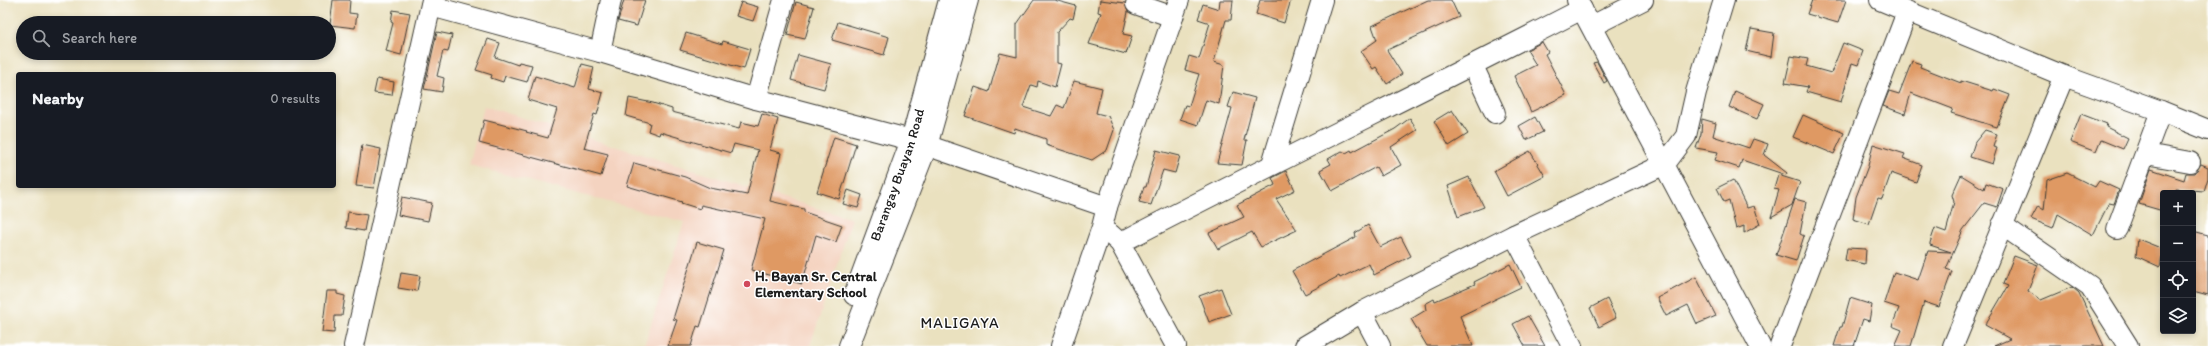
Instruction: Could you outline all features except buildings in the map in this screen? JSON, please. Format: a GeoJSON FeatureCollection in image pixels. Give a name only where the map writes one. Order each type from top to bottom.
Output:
{"type":"FeatureCollection","features":[{"type":"Feature","properties":{"kind":"street"},"geometry":{"type":"LineString","coordinates":[[600,52],[611,0]]}},
{"type":"Feature","properties":{"kind":"street"},"geometry":{"type":"LineString","coordinates":[[756,99],[784,0]]}},
{"type":"Feature","properties":{"kind":"street","name":"Barangay Buayan Road"},"geometry":{"type":"LineString","coordinates":[[836,346],[919,143],[945,49],[949,0]]}},
{"type":"Feature","properties":{"kind":"street"},"geometry":{"type":"LineString","coordinates":[[945,49],[968,0]]}},
{"type":"Feature","properties":{"kind":"street"},"geometry":{"type":"LineString","coordinates":[[1272,164],[1322,0]]}},
{"type":"Feature","properties":{"kind":"street"},"geometry":{"type":"LineString","coordinates":[[1120,243],[1272,164],[1584,12],[1643,0]]}},
{"type":"Feature","properties":{"kind":"street"},"geometry":{"type":"LineString","coordinates":[[1305,346],[1362,312],[1514,235],[1665,164],[1686,136],[1696,92],[1724,0]]}},
{"type":"Feature","properties":{"kind":"street"},"geometry":{"type":"LineString","coordinates":[[1880,0],[2064,76],[2161,111],[2208,130]]}},
{"type":"Feature","properties":{"kind":"street"},"geometry":{"type":"LineString","coordinates":[[354,346],[432,3],[756,99],[919,143],[1107,207]]}},
{"type":"Feature","properties":{"kind":"street"},"geometry":{"type":"LineString","coordinates":[[1061,346],[1102,227],[1107,207],[1176,8],[1136,4]]}},
{"type":"Feature","properties":{"kind":"street"},"geometry":{"type":"LineString","coordinates":[[1584,12],[1760,346]]}},
{"type":"Feature","properties":{"kind":"street"},"geometry":{"type":"LineString","coordinates":[[1780,346],[1907,12]]}},
{"type":"Feature","properties":{"kind":"street"},"geometry":{"type":"LineString","coordinates":[[1473,66],[1495,113]]}},
{"type":"Feature","properties":{"kind":"street"},"geometry":{"type":"LineString","coordinates":[[1953,346],[2064,76]]}},
{"type":"Feature","properties":{"kind":"street"},"geometry":{"type":"LineString","coordinates":[[2117,229],[2161,111]]}},
{"type":"Feature","properties":{"kind":"street"},"geometry":{"type":"LineString","coordinates":[[849,346],[919,143]]}},
{"type":"Feature","properties":{"kind":"street"},"geometry":{"type":"LineString","coordinates":[[2146,154],[2190,162]]}},
{"type":"Feature","properties":{"kind":"street"},"geometry":{"type":"LineString","coordinates":[[2002,225],[2090,286],[2128,346]]}},
{"type":"Feature","properties":{"kind":"street"},"geometry":{"type":"LineString","coordinates":[[1102,227],[1120,243],[1176,346]]}},
{"type":"Feature","properties":{"kind":"street"},"geometry":{"type":"LineString","coordinates":[[1514,235],[1572,346]]}},
{"type":"Feature","properties":{"kind":"street"},"geometry":{"type":"LineString","coordinates":[[1362,312],[1380,346]]}},
{"type":"Feature","properties":{"kind":"shaded area","name":"H. Bayan Sr. Central Elementary School"},"geometry":{"type":"Polygon","coordinates":[[[484,106],[852,219],[810,346],[644,346],[684,222],[469,165],[484,106]]]}},
{"type":"Feature","properties":{"kind":"place","name":"H. Bayan Sr. Central Elementary School"},"geometry":{"type":"Point","coordinates":[747,284]}},
{"type":"Feature","properties":{"kind":"district","name":"MALIGAYA"},"geometry":{"type":"Point","coordinates":[960,323]}}]}
